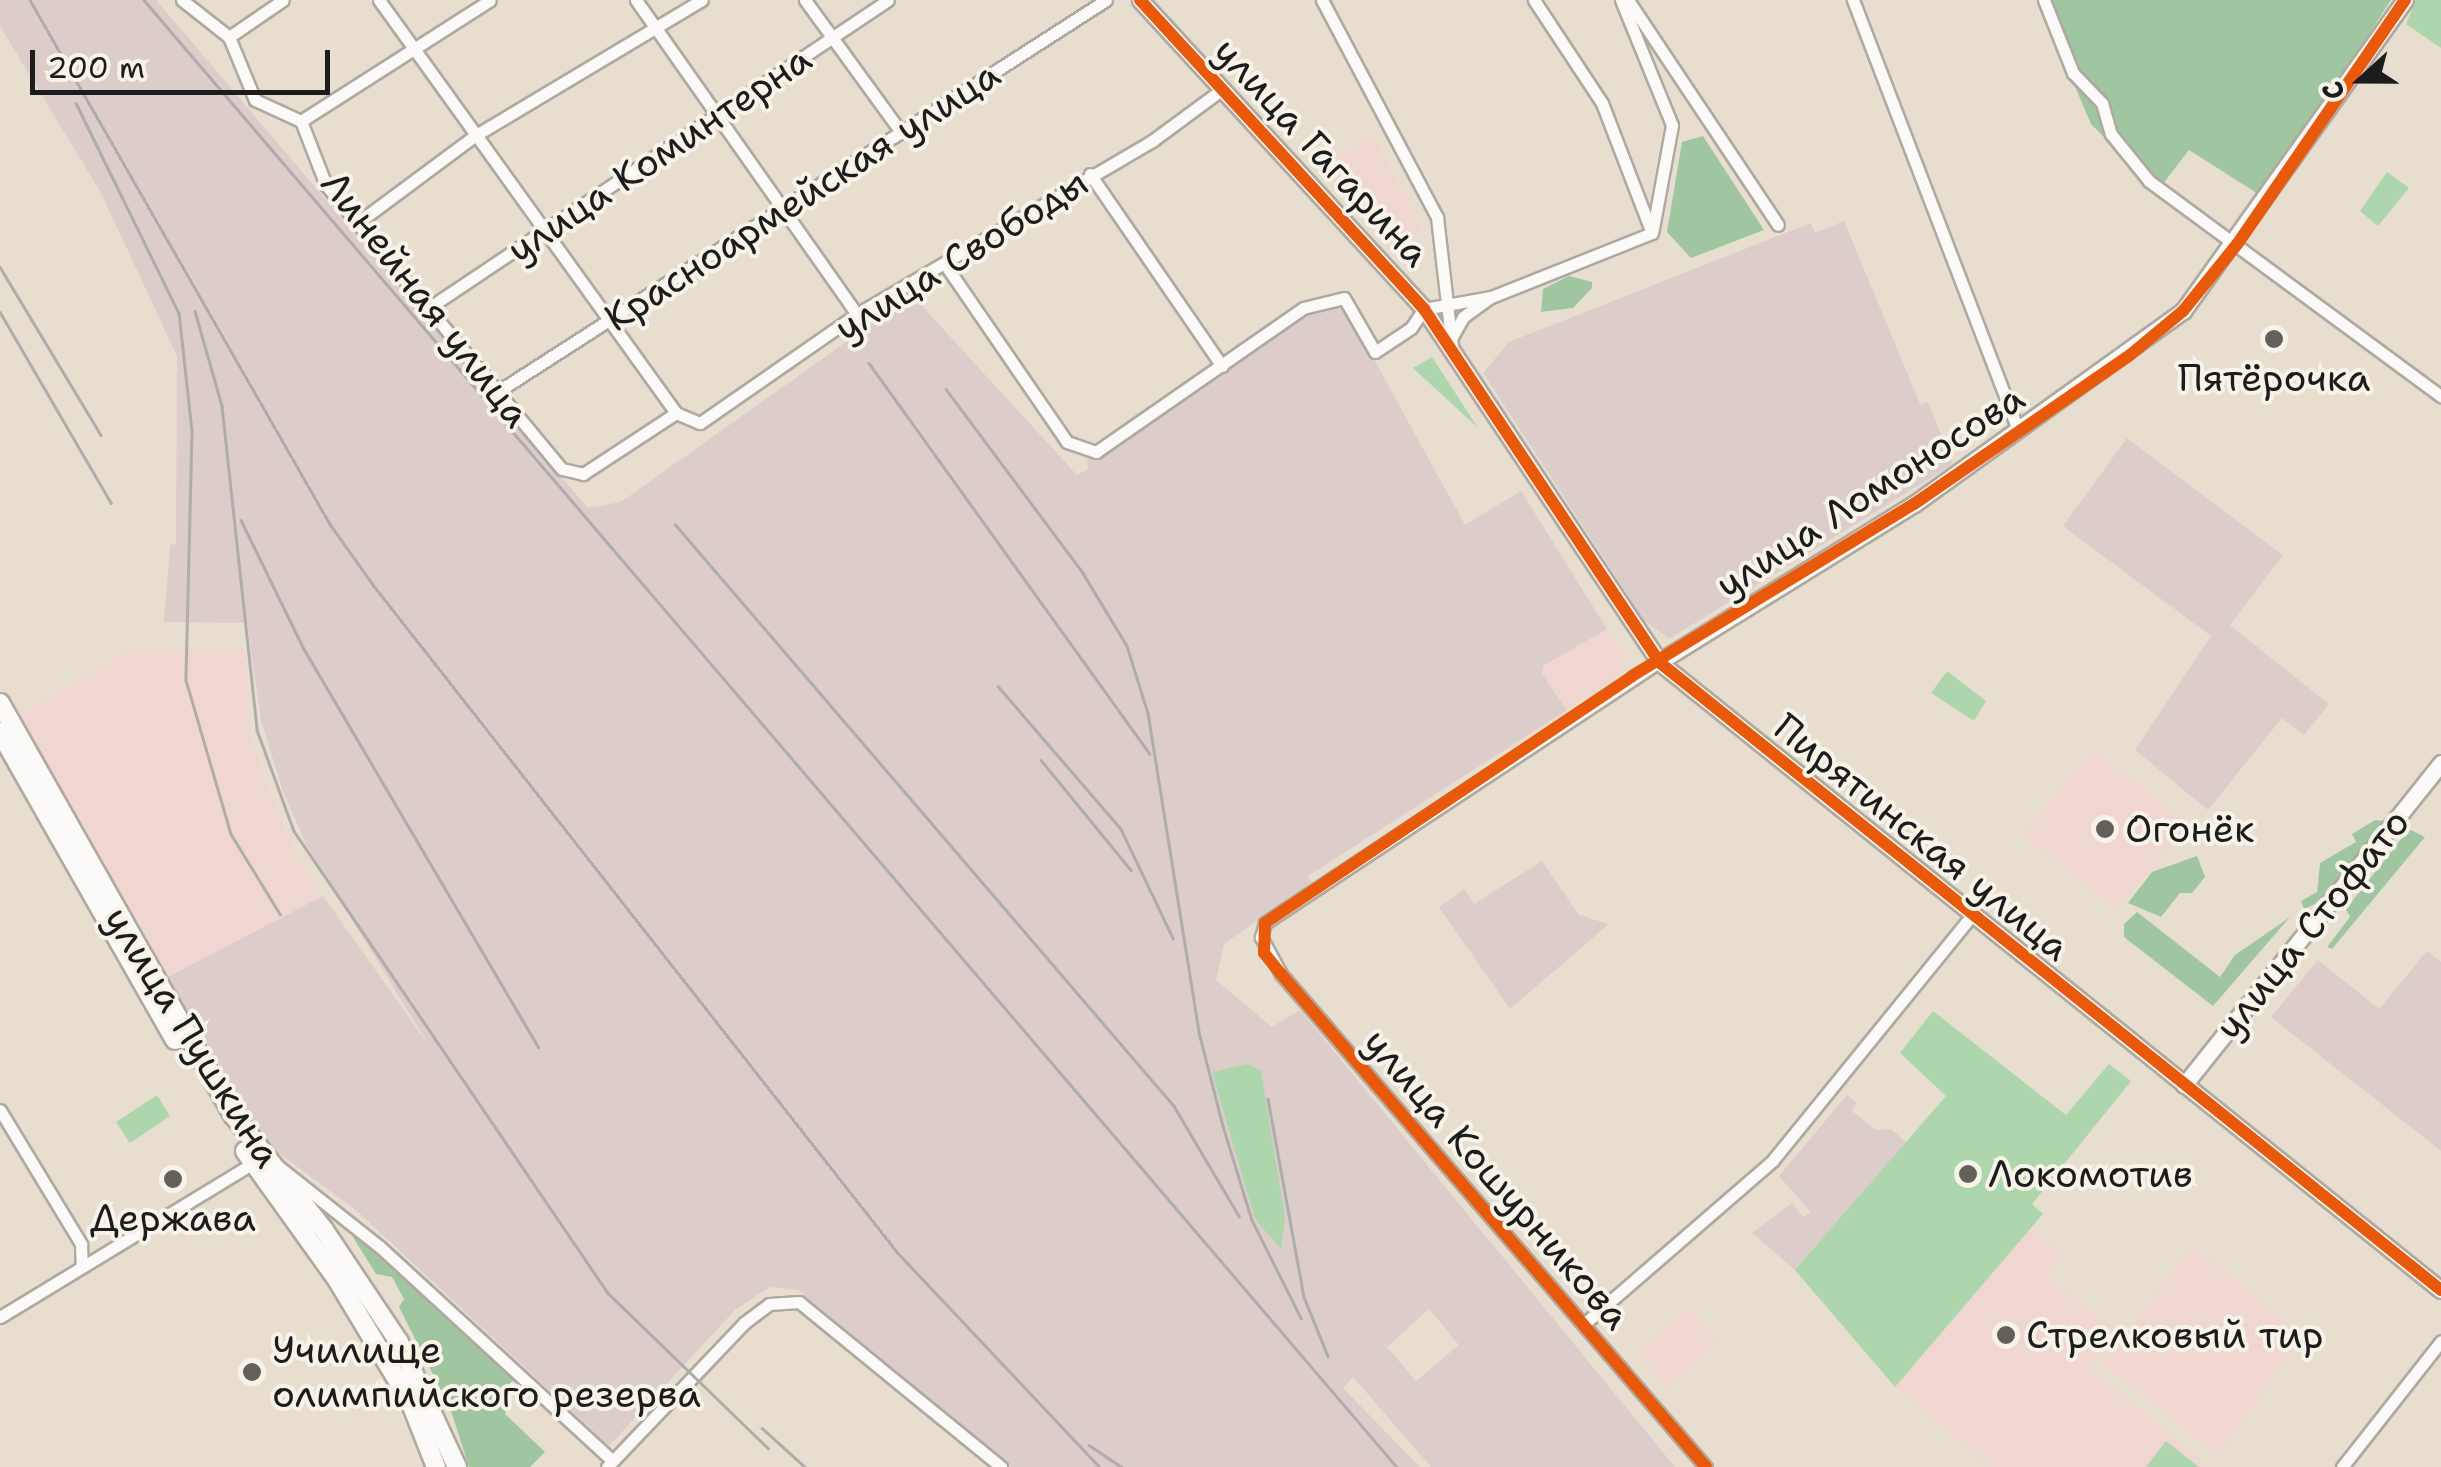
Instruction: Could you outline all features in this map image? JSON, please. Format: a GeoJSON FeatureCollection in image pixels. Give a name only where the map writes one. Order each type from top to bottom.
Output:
{"type":"FeatureCollection","features":[{"type":"Feature","properties":{"kind":"main road","name":"улица Пушкина"},"geometry":{"type":"LineString","coordinates":[[0,703],[77,847],[258,1161],[324,1230],[399,1342],[457,1467]]}},
{"type":"Feature","properties":{"kind":"main road","name":"улица Пушкина"},"geometry":{"type":"LineString","coordinates":[[0,732],[69,861],[338,1281],[410,1402],[436,1467]]}},
{"type":"Feature","properties":{"kind":"street"},"geometry":{"type":"LineString","coordinates":[[182,0],[229,37],[255,100],[301,121],[490,0]]}},
{"type":"Feature","properties":{"kind":"street"},"geometry":{"type":"LineString","coordinates":[[229,37],[283,0]]}},
{"type":"Feature","properties":{"kind":"street"},"geometry":{"type":"LineString","coordinates":[[379,0],[676,413]]}},
{"type":"Feature","properties":{"kind":"street"},"geometry":{"type":"LineString","coordinates":[[636,0],[857,314]]}},
{"type":"Feature","properties":{"kind":"street"},"geometry":{"type":"LineString","coordinates":[[360,221],[476,135],[702,0]]}},
{"type":"Feature","properties":{"kind":"street"},"geometry":{"type":"LineString","coordinates":[[805,0],[902,132]]}},
{"type":"Feature","properties":{"kind":"street","name":"улица Коминтерна"},"geometry":{"type":"LineString","coordinates":[[430,308],[888,0]]}},
{"type":"Feature","properties":{"kind":"street","name":"Красноармейская улица"},"geometry":{"type":"LineString","coordinates":[[497,392],[1106,0]]}},
{"type":"Feature","properties":{"kind":"street","name":"улица Гагарина"},"geometry":{"type":"LineString","coordinates":[[1140,0],[1424,309],[1452,345]]}},
{"type":"Feature","properties":{"kind":"street"},"geometry":{"type":"LineString","coordinates":[[1322,0],[1437,217],[1452,345]]}},
{"type":"Feature","properties":{"kind":"street"},"geometry":{"type":"LineString","coordinates":[[1534,0],[1602,103],[1652,233]]}},
{"type":"Feature","properties":{"kind":"street"},"geometry":{"type":"LineString","coordinates":[[1624,0],[1672,125],[1652,233]]}},
{"type":"Feature","properties":{"kind":"street"},"geometry":{"type":"LineString","coordinates":[[1624,0],[1778,225]]}},
{"type":"Feature","properties":{"kind":"street"},"geometry":{"type":"LineString","coordinates":[[1852,0],[2018,429]]}},
{"type":"Feature","properties":{"kind":"street"},"geometry":{"type":"LineString","coordinates":[[2044,0],[2074,73],[2102,103],[2111,134],[2149,181],[2441,396]]}},
{"type":"Feature","properties":{"kind":"street","name":"улица Ломоносова"},"geometry":{"type":"LineString","coordinates":[[1265,923],[1660,662],[1914,504],[2130,355],[2183,311],[2238,243],[2405,0]]}},
{"type":"Feature","properties":{"kind":"street","name":"улица Свободы"},"geometry":{"type":"LineString","coordinates":[[676,413],[700,423],[857,314],[1152,141],[1224,88]]}},
{"type":"Feature","properties":{"kind":"street","name":"Линейная улица"},"geometry":{"type":"LineString","coordinates":[[301,121],[326,185],[360,221],[562,468],[583,474],[676,413]]}},
{"type":"Feature","properties":{"kind":"street"},"geometry":{"type":"LineString","coordinates":[[1090,174],[1222,366]]}},
{"type":"Feature","properties":{"kind":"street"},"geometry":{"type":"LineString","coordinates":[[944,262],[1068,442],[1096,452],[1303,308],[1344,298],[1375,352],[1410,328],[1424,309],[1491,297],[1652,233]]}},
{"type":"Feature","properties":{"kind":"street"},"geometry":{"type":"LineString","coordinates":[[1452,345],[1463,317],[1491,297]]}},
{"type":"Feature","properties":{"kind":"street","name":"Пирятинская улица"},"geometry":{"type":"LineString","coordinates":[[1452,345],[1660,662],[2441,1290]]}},
{"type":"Feature","properties":{"kind":"street","name":"улица Стофато"},"geometry":{"type":"LineString","coordinates":[[2184,1084],[2441,763]]}},
{"type":"Feature","properties":{"kind":"street"},"geometry":{"type":"LineString","coordinates":[[1584,1324],[1773,1160],[1972,915]]}},
{"type":"Feature","properties":{"kind":"street","name":"улица Кошурникова"},"geometry":{"type":"LineString","coordinates":[[1265,923],[1264,952],[1281,974],[1706,1467]]}},
{"type":"Feature","properties":{"kind":"street"},"geometry":{"type":"LineString","coordinates":[[0,1110],[81,1244],[82,1267]]}},
{"type":"Feature","properties":{"kind":"street"},"geometry":{"type":"LineString","coordinates":[[0,1317],[258,1161],[299,1177],[367,1235],[610,1464],[744,1323],[769,1304],[799,1302],[1001,1467]]}},
{"type":"Feature","properties":{"kind":"street"},"geometry":{"type":"LineString","coordinates":[[2342,1467],[2441,1341]]}},
{"type":"Feature","properties":{"kind":"shaded area"},"geometry":{"type":"Polygon","coordinates":[[[0,0],[156,0],[588,508],[621,502],[912,295],[1077,475],[1088,469],[1087,460],[1305,312],[1342,301],[1465,525],[1521,491],[1607,629],[1543,666],[1542,674],[1567,710],[1308,876],[1312,882],[1224,944],[1216,980],[1272,1027],[1300,1010],[1675,1467],[1431,1467],[1353,1377],[1343,1388],[1420,1467],[1011,1467],[798,1290],[770,1287],[735,1310],[609,1446],[358,1212],[257,1137],[164,979],[323,896],[430,1047],[307,846],[283,792],[261,720],[247,623],[164,622],[170,545],[176,544],[177,356],[101,193],[0,26],[0,0]],[[1429,1309],[1387,1347],[1416,1381],[1459,1345],[1429,1309]]]}},
{"type":"Feature","properties":{"kind":"shaded area"},"geometry":{"type":"Polygon","coordinates":[[[1374,136],[1423,230],[1394,245],[1323,164],[1374,136]]]}},
{"type":"Feature","properties":{"kind":"shaded area"},"geometry":{"type":"Polygon","coordinates":[[[1844,221],[1920,404],[1928,402],[1953,464],[1669,639],[1645,621],[1483,373],[1509,342],[1811,223],[1815,233],[1844,221]]]}},
{"type":"Feature","properties":{"kind":"shaded area"},"geometry":{"type":"Polygon","coordinates":[[[2127,438],[2283,555],[2230,625],[2329,704],[2304,735],[2282,718],[2208,810],[2135,750],[2211,636],[2063,526],[2127,438]]]}},
{"type":"Feature","properties":{"kind":"shaded area"},"geometry":{"type":"Polygon","coordinates":[[[1607,629],[1624,653],[1622,673],[1567,710],[1541,674],[1543,666],[1607,629]]]}},
{"type":"Feature","properties":{"kind":"shaded area"},"geometry":{"type":"Polygon","coordinates":[[[134,647],[247,650],[249,726],[259,765],[297,858],[323,896],[164,979],[14,719],[134,647]]]}},
{"type":"Feature","properties":{"kind":"shaded area","name":"Огонёк"},"geometry":{"type":"Polygon","coordinates":[[[2093,748],[2186,823],[2117,910],[2023,835],[2093,748]]]}},
{"type":"Feature","properties":{"kind":"shaded area"},"geometry":{"type":"Polygon","coordinates":[[[1542,861],[1579,915],[1609,924],[1510,1009],[1439,907],[1464,889],[1474,904],[1542,861]]]}},
{"type":"Feature","properties":{"kind":"shaded area"},"geometry":{"type":"Polygon","coordinates":[[[2427,951],[2441,962],[2441,1151],[2271,1017],[2318,960],[2379,1009],[2427,951]]]}},
{"type":"Feature","properties":{"kind":"shaded area"},"geometry":{"type":"Polygon","coordinates":[[[1847,1095],[1857,1103],[1852,1111],[1876,1130],[1891,1129],[1907,1143],[1795,1270],[1752,1233],[1792,1203],[1803,1217],[1811,1212],[1779,1176],[1847,1095]]]}},
{"type":"Feature","properties":{"kind":"shaded area"},"geometry":{"type":"Polygon","coordinates":[[[2031,1228],[2064,1255],[2047,1276],[2117,1332],[2090,1368],[2209,1467],[1991,1467],[1895,1387],[2031,1228]]]}},
{"type":"Feature","properties":{"kind":"shaded area"},"geometry":{"type":"Polygon","coordinates":[[[2193,1246],[2303,1335],[2219,1456],[2102,1363],[2193,1246]]]}},
{"type":"Feature","properties":{"kind":"shaded area"},"geometry":{"type":"Polygon","coordinates":[[[1689,1309],[1717,1343],[1668,1390],[1636,1352],[1689,1309]]]}},
{"type":"Feature","properties":{"kind":"green space"},"geometry":{"type":"Polygon","coordinates":[[[2038,0],[2391,0],[2263,197],[2189,150],[2162,185],[2105,138],[2091,124],[2038,0]]]}},
{"type":"Feature","properties":{"kind":"green space"},"geometry":{"type":"Polygon","coordinates":[[[2416,0],[2441,0],[2441,48],[2406,24],[2416,0]]]}},
{"type":"Feature","properties":{"kind":"green space"},"geometry":{"type":"Polygon","coordinates":[[[1703,136],[1764,230],[1691,258],[1667,232],[1682,142],[1703,136]]]}},
{"type":"Feature","properties":{"kind":"green space"},"geometry":{"type":"Polygon","coordinates":[[[2387,172],[2409,188],[2378,226],[2360,211],[2387,172]]]}},
{"type":"Feature","properties":{"kind":"green space"},"geometry":{"type":"Polygon","coordinates":[[[1569,276],[1592,282],[1592,288],[1573,308],[1541,312],[1543,289],[1569,276]]]}},
{"type":"Feature","properties":{"kind":"green space"},"geometry":{"type":"Polygon","coordinates":[[[1432,357],[1478,428],[1413,368],[1432,357]]]}},
{"type":"Feature","properties":{"kind":"green space"},"geometry":{"type":"Polygon","coordinates":[[[1947,671],[1986,701],[1974,721],[1931,693],[1947,671]]]}},
{"type":"Feature","properties":{"kind":"green space"},"geometry":{"type":"Polygon","coordinates":[[[2375,820],[2384,821],[2324,900],[2304,909],[2301,901],[2317,892],[2320,863],[2356,842],[2352,834],[2375,820]]]}},
{"type":"Feature","properties":{"kind":"green space"},"geometry":{"type":"Polygon","coordinates":[[[2409,829],[2425,837],[2332,949],[2327,947],[2350,917],[2346,909],[2409,829]]]}},
{"type":"Feature","properties":{"kind":"green space"},"geometry":{"type":"Polygon","coordinates":[[[2197,856],[2205,877],[2192,893],[2180,893],[2161,917],[2128,903],[2152,872],[2197,856]]]}},
{"type":"Feature","properties":{"kind":"green space"},"geometry":{"type":"Polygon","coordinates":[[[2137,912],[2220,977],[2235,955],[2290,917],[2213,1006],[2124,937],[2124,924],[2137,912]]]}},
{"type":"Feature","properties":{"kind":"green space","name":"Локомотив"},"geometry":{"type":"Polygon","coordinates":[[[1933,1011],[2066,1115],[2109,1064],[2131,1081],[2032,1204],[2043,1214],[1895,1387],[1795,1270],[1946,1096],[1900,1053],[1933,1011]]]}},
{"type":"Feature","properties":{"kind":"green space"},"geometry":{"type":"Polygon","coordinates":[[[1247,1064],[1261,1071],[1285,1217],[1281,1249],[1255,1219],[1212,1072],[1247,1064]]]}},
{"type":"Feature","properties":{"kind":"green space"},"geometry":{"type":"Polygon","coordinates":[[[157,1095],[170,1116],[130,1143],[116,1122],[157,1095]]]}},
{"type":"Feature","properties":{"kind":"green space"},"geometry":{"type":"Polygon","coordinates":[[[346,1226],[514,1377],[505,1414],[545,1452],[530,1467],[469,1467],[450,1408],[399,1307],[404,1299],[392,1277],[376,1274],[346,1226]]]}},
{"type":"Feature","properties":{"kind":"green space"},"geometry":{"type":"Polygon","coordinates":[[[2166,1441],[2199,1467],[2146,1467],[2166,1441]]]}},
{"type":"Feature","properties":{"kind":"railway"},"geometry":{"type":"LineString","coordinates":[[30,0],[330,524],[374,586],[898,1253],[1100,1467]]}},
{"type":"Feature","properties":{"kind":"railway"},"geometry":{"type":"LineString","coordinates":[[144,0],[1397,1467]]}},
{"type":"Feature","properties":{"kind":"railway"},"geometry":{"type":"LineString","coordinates":[[76,103],[179,313],[192,431],[186,680],[231,834],[280,914]]}},
{"type":"Feature","properties":{"kind":"railway"},"geometry":{"type":"LineString","coordinates":[[0,267],[101,435]]}},
{"type":"Feature","properties":{"kind":"railway"},"geometry":{"type":"LineString","coordinates":[[195,311],[222,406],[257,730],[294,831],[608,1293],[768,1448]]}},
{"type":"Feature","properties":{"kind":"railway"},"geometry":{"type":"LineString","coordinates":[[0,312],[111,503]]}},
{"type":"Feature","properties":{"kind":"railway"},"geometry":{"type":"LineString","coordinates":[[869,363],[1150,754]]}},
{"type":"Feature","properties":{"kind":"railway"},"geometry":{"type":"LineString","coordinates":[[946,389],[1083,573],[1127,646],[1148,713],[1200,1036],[1223,1126],[1252,1220],[1301,1318]]}},
{"type":"Feature","properties":{"kind":"railway"},"geometry":{"type":"LineString","coordinates":[[241,520],[304,649],[538,1047]]}},
{"type":"Feature","properties":{"kind":"railway"},"geometry":{"type":"LineString","coordinates":[[675,524],[1174,1106],[1239,1216]]}},
{"type":"Feature","properties":{"kind":"railway"},"geometry":{"type":"LineString","coordinates":[[998,686],[1121,829],[1173,938]]}},
{"type":"Feature","properties":{"kind":"railway"},"geometry":{"type":"LineString","coordinates":[[1041,760],[1131,870]]}},
{"type":"Feature","properties":{"kind":"railway"},"geometry":{"type":"LineString","coordinates":[[1268,1099],[1304,1297],[1328,1356]]}},
{"type":"Feature","properties":{"kind":"railway"},"geometry":{"type":"LineString","coordinates":[[762,1428],[805,1467]]}},
{"type":"Feature","properties":{"kind":"railway"},"geometry":{"type":"LineString","coordinates":[[1089,1445],[1122,1467]]}},
{"type":"Feature","properties":{"kind":"cycle path"},"geometry":{"type":"LineString","coordinates":[[1140,0],[1424,309],[1659,662],[2441,1290]]}},
{"type":"Feature","properties":{"kind":"cycle path"},"geometry":{"type":"LineString","coordinates":[[1706,1467],[1281,974],[1264,953],[1265,923],[1632,676],[1914,504],[2130,355],[2183,311],[2238,243],[2405,0]]}},
{"type":"Feature","properties":{"kind":"place","name":"Пятёрочка"},"geometry":{"type":"Point","coordinates":[2274,339]}},
{"type":"Feature","properties":{"kind":"place","name":"Огонёк"},"geometry":{"type":"Point","coordinates":[2105,829]}},
{"type":"Feature","properties":{"kind":"place","name":"Локомотив"},"geometry":{"type":"Point","coordinates":[1968,1174]}},
{"type":"Feature","properties":{"kind":"place","name":"Держава"},"geometry":{"type":"Point","coordinates":[173,1179]}},
{"type":"Feature","properties":{"kind":"place","name":"Стрелковый тир"},"geometry":{"type":"Point","coordinates":[2006,1335]}},
{"type":"Feature","properties":{"kind":"place","name":"Училище олимпийского резерва"},"geometry":{"type":"Point","coordinates":[252,1372]}}]}
